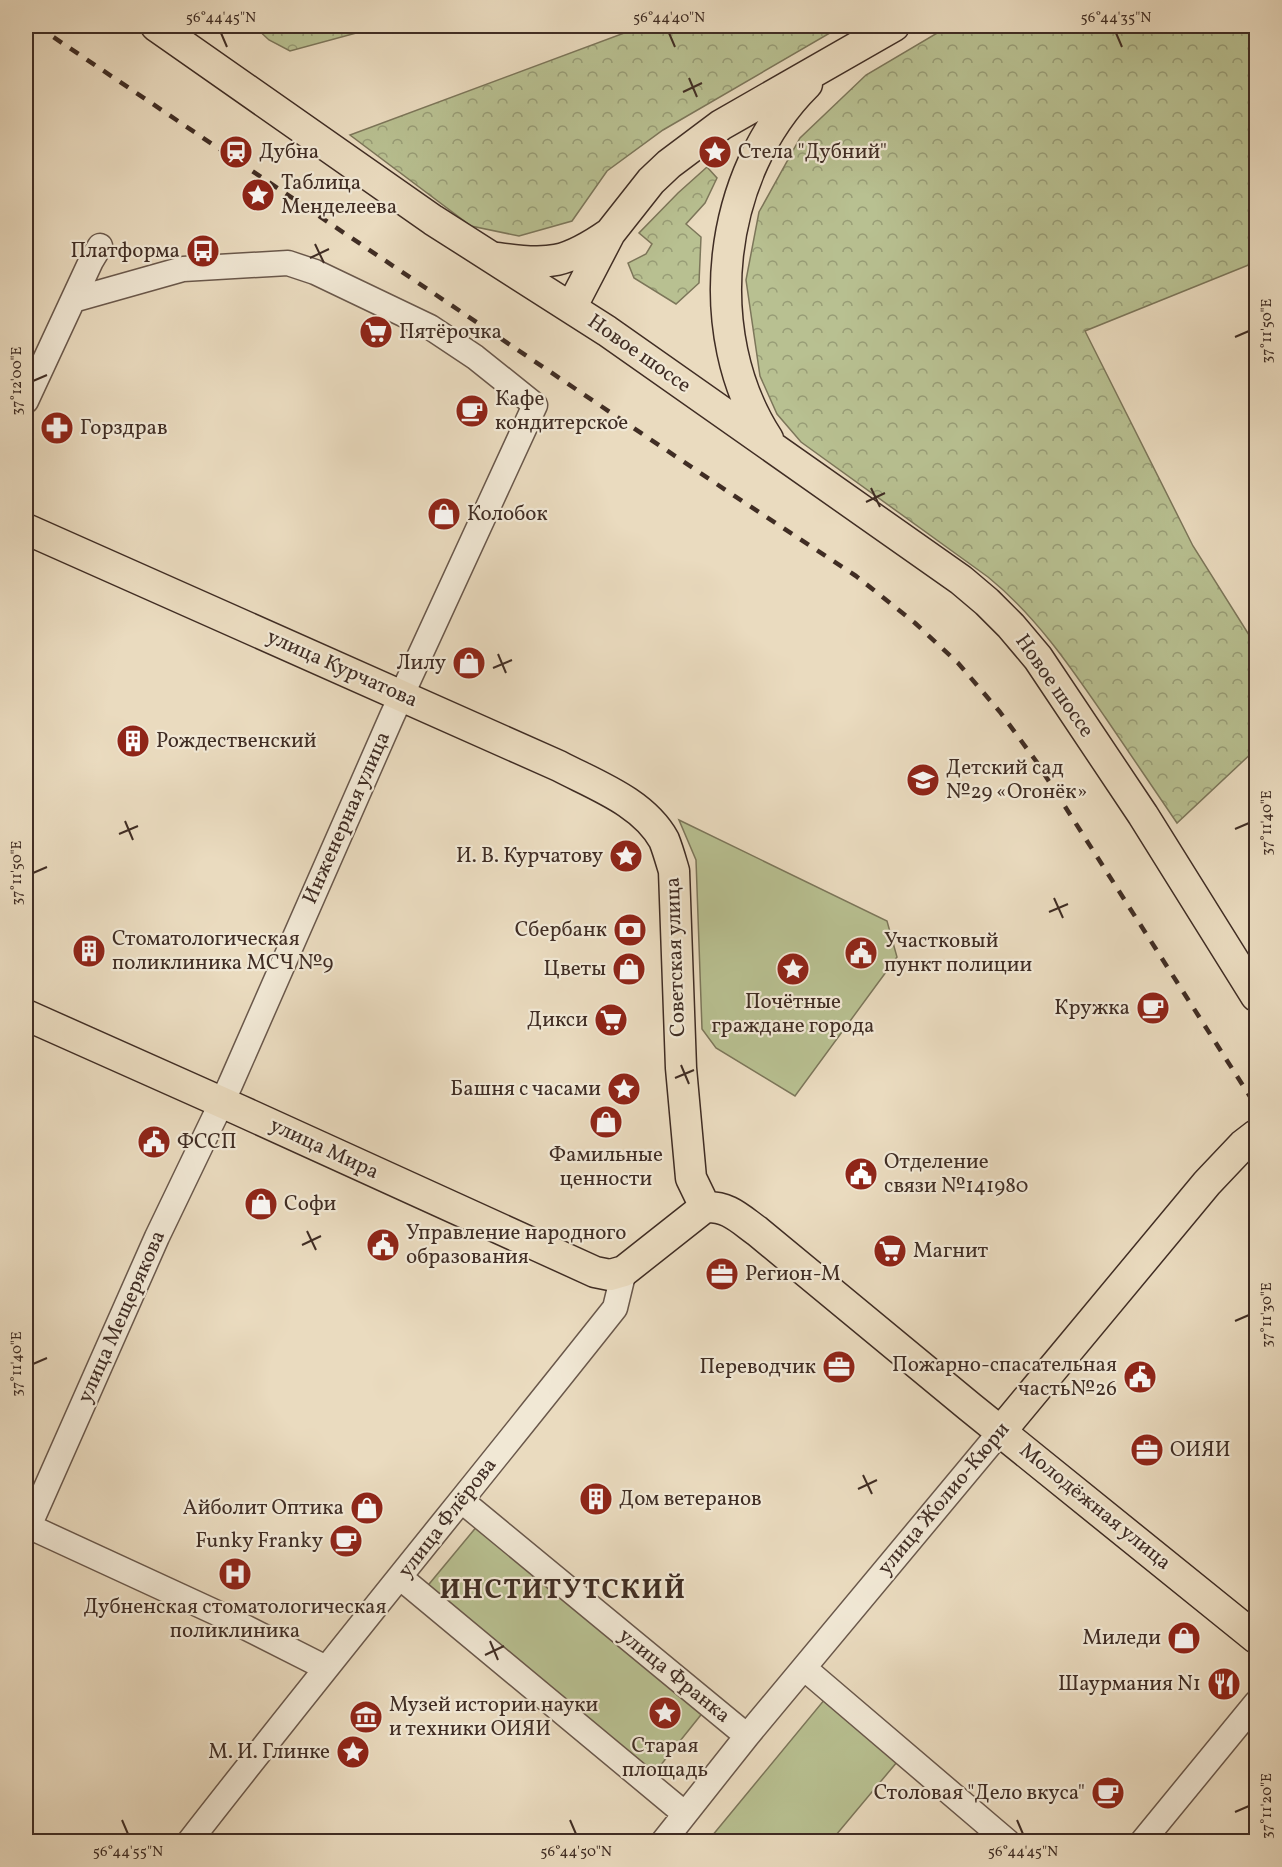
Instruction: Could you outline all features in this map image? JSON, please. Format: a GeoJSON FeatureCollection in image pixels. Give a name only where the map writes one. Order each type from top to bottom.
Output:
{"type":"FeatureCollection","features":[{"type":"Feature","properties":{"kind":"main road"},"geometry":{"type":"LineString","coordinates":[[156,26],[433,220],[571,308]]}},
{"type":"Feature","properties":{"kind":"main road","name":"Новое шоссе"},"geometry":{"type":"LineString","coordinates":[[894,26],[721,125],[684,150],[657,175],[610,233],[571,308],[776,448],[961,580],[1011,626],[1038,658],[1143,815],[1257,996]]}},
{"type":"Feature","properties":{"kind":"main road","name":"Новое шоссе"},"geometry":{"type":"LineString","coordinates":[[776,448],[759,425],[738,375],[727,307],[729,246],[738,203],[754,157],[799,92],[840,57]]}},
{"type":"Feature","properties":{"kind":"main road"},"geometry":{"type":"LineString","coordinates":[[721,125],[731,124],[742,127],[750,136],[754,157]]}},
{"type":"Feature","properties":{"kind":"main road","name":"Новое шоссе"},"geometry":{"type":"LineString","coordinates":[[490,257],[528,263],[555,262],[588,248],[610,233]]}},
{"type":"Feature","properties":{"kind":"main road"},"geometry":{"type":"LineString","coordinates":[[703,398],[716,393],[729,380],[734,367],[734,355]]}},
{"type":"Feature","properties":{"kind":"main road","name":"улица Курчатова"},"geometry":{"type":"LineString","coordinates":[[26,528],[559,766],[626,801],[650,822]]}},
{"type":"Feature","properties":{"kind":"main road","name":"Советская улица"},"geometry":{"type":"LineString","coordinates":[[650,822],[664,841],[674,871],[680,1047],[692,1178],[705,1207]]}},
{"type":"Feature","properties":{"kind":"main road","name":"улица Мира"},"geometry":{"type":"LineString","coordinates":[[26,1015],[570,1263],[610,1275],[624,1271]]}},
{"type":"Feature","properties":{"kind":"main road","name":"улица Жолио-Кюри"},"geometry":{"type":"LineString","coordinates":[[1001,1431],[1207,1183],[1243,1145],[1257,1135]]}},
{"type":"Feature","properties":{"kind":"main road","name":"Молодёжная улица"},"geometry":{"type":"LineString","coordinates":[[705,1207],[719,1206],[757,1231],[1257,1638]]}},
{"type":"Feature","properties":{"kind":"main road"},"geometry":{"type":"LineString","coordinates":[[624,1271],[705,1207]]}},
{"type":"Feature","properties":{"kind":"street"},"geometry":{"type":"LineString","coordinates":[[26,401],[100,246]]}},
{"type":"Feature","properties":{"kind":"street","name":"Инженерная улица"},"geometry":{"type":"LineString","coordinates":[[73,300],[183,269],[288,263],[315,272],[430,327],[474,357],[536,405],[402,696],[221,1102]]}},
{"type":"Feature","properties":{"kind":"street","name":"улица Мещерякова"},"geometry":{"type":"LineString","coordinates":[[26,1528],[157,1237],[221,1102]]}},
{"type":"Feature","properties":{"kind":"street","name":"улица Флёрова"},"geometry":{"type":"LineString","coordinates":[[189,1842],[615,1308],[624,1271]]}},
{"type":"Feature","properties":{"kind":"street","name":"улица Жолио-Кюри"},"geometry":{"type":"LineString","coordinates":[[663,1842],[747,1736],[1001,1431]]}},
{"type":"Feature","properties":{"kind":"street","name":"улица Франка"},"geometry":{"type":"LineString","coordinates":[[462,1501],[747,1736]]}},
{"type":"Feature","properties":{"kind":"street"},"geometry":{"type":"LineString","coordinates":[[26,1528],[219,1614],[326,1668]]}},
{"type":"Feature","properties":{"kind":"street"},"geometry":{"type":"LineString","coordinates":[[401,1578],[685,1814]]}},
{"type":"Feature","properties":{"kind":"street"},"geometry":{"type":"LineString","coordinates":[[804,1668],[1008,1842]]}},
{"type":"Feature","properties":{"kind":"street"},"geometry":{"type":"LineString","coordinates":[[1142,1842],[1257,1703]]}},
{"type":"Feature","properties":{"kind":"green space"},"geometry":{"type":"Polygon","coordinates":[[[254,26],[382,26],[290,51],[269,40],[254,26]]]}},
{"type":"Feature","properties":{"kind":"green space"},"geometry":{"type":"Polygon","coordinates":[[[643,26],[842,26],[663,130],[607,171],[572,221],[519,236],[471,226],[350,135],[643,26]]]}},
{"type":"Feature","properties":{"kind":"green space"},"geometry":{"type":"Polygon","coordinates":[[[949,26],[1256,26],[1256,262],[1085,331],[1193,546],[1256,646],[1256,749],[1177,823],[1079,679],[1022,608],[988,577],[801,442],[777,414],[760,376],[746,280],[759,212],[800,138],[866,75],[949,26]]]}},
{"type":"Feature","properties":{"kind":"green space"},"geometry":{"type":"Polygon","coordinates":[[[707,167],[717,178],[705,203],[686,224],[701,237],[699,283],[676,304],[634,278],[628,263],[646,254],[652,244],[639,233],[707,167]]]}},
{"type":"Feature","properties":{"kind":"green space"},"geometry":{"type":"Polygon","coordinates":[[[679,820],[887,921],[897,957],[795,1096],[716,1048],[702,1029],[696,860],[679,820]]]}},
{"type":"Feature","properties":{"kind":"green space"},"geometry":{"type":"Polygon","coordinates":[[[478,1525],[704,1711],[652,1776],[425,1589],[478,1525]]]}},
{"type":"Feature","properties":{"kind":"green space"},"geometry":{"type":"Polygon","coordinates":[[[825,1699],[897,1762],[831,1841],[707,1842],[825,1699]]]}},
{"type":"Feature","properties":{"kind":"railway"},"geometry":{"type":"LineString","coordinates":[[37,26],[856,576],[915,623],[958,663],[1000,712],[1036,761],[1256,1106]]}},
{"type":"Feature","properties":{"kind":"place","name":"Дубна"},"geometry":{"type":"Point","coordinates":[236,152]}},
{"type":"Feature","properties":{"kind":"place","name":"Стела \"Дубний\""},"geometry":{"type":"Point","coordinates":[715,152]}},
{"type":"Feature","properties":{"kind":"place","name":"Таблица Менделеева"},"geometry":{"type":"Point","coordinates":[258,195]}},
{"type":"Feature","properties":{"kind":"place","name":"Платформа"},"geometry":{"type":"Point","coordinates":[203,251]}},
{"type":"Feature","properties":{"kind":"place","name":"Пятёрочка"},"geometry":{"type":"Point","coordinates":[376,332]}},
{"type":"Feature","properties":{"kind":"place","name":"Кафе кондитерское"},"geometry":{"type":"Point","coordinates":[472,411]}},
{"type":"Feature","properties":{"kind":"place","name":"Горздрав"},"geometry":{"type":"Point","coordinates":[57,428]}},
{"type":"Feature","properties":{"kind":"place","name":"Колобок"},"geometry":{"type":"Point","coordinates":[444,514]}},
{"type":"Feature","properties":{"kind":"place","name":"Лилу"},"geometry":{"type":"Point","coordinates":[469,663]}},
{"type":"Feature","properties":{"kind":"place","name":"Рождественский"},"geometry":{"type":"Point","coordinates":[133,741]}},
{"type":"Feature","properties":{"kind":"place","name":"Детский сад №29 «Огонёк»"},"geometry":{"type":"Point","coordinates":[923,780]}},
{"type":"Feature","properties":{"kind":"place","name":"И. В. Курчатову"},"geometry":{"type":"Point","coordinates":[626,856]}},
{"type":"Feature","properties":{"kind":"place","name":"Сбербанк"},"geometry":{"type":"Point","coordinates":[630,930]}},
{"type":"Feature","properties":{"kind":"place","name":"Стоматологическая поликлиника МСЧ №9"},"geometry":{"type":"Point","coordinates":[89,951]}},
{"type":"Feature","properties":{"kind":"place","name":"Участковый пункт полиции"},"geometry":{"type":"Point","coordinates":[861,953]}},
{"type":"Feature","properties":{"kind":"place","name":"Цветы"},"geometry":{"type":"Point","coordinates":[629,969]}},
{"type":"Feature","properties":{"kind":"place","name":"Почётные граждане города"},"geometry":{"type":"Point","coordinates":[793,969]}},
{"type":"Feature","properties":{"kind":"place","name":"Кружка"},"geometry":{"type":"Point","coordinates":[1153,1008]}},
{"type":"Feature","properties":{"kind":"place","name":"Дикси"},"geometry":{"type":"Point","coordinates":[611,1020]}},
{"type":"Feature","properties":{"kind":"place","name":"Башня с часами"},"geometry":{"type":"Point","coordinates":[624,1089]}},
{"type":"Feature","properties":{"kind":"place","name":"Фамильные ценности"},"geometry":{"type":"Point","coordinates":[606,1122]}},
{"type":"Feature","properties":{"kind":"place","name":"ФССП"},"geometry":{"type":"Point","coordinates":[154,1142]}},
{"type":"Feature","properties":{"kind":"place","name":"Отделение связи №141980"},"geometry":{"type":"Point","coordinates":[861,1174]}},
{"type":"Feature","properties":{"kind":"place","name":"Софи"},"geometry":{"type":"Point","coordinates":[261,1204]}},
{"type":"Feature","properties":{"kind":"place","name":"Управление народного образования"},"geometry":{"type":"Point","coordinates":[383,1245]}},
{"type":"Feature","properties":{"kind":"place","name":"Магнит"},"geometry":{"type":"Point","coordinates":[890,1251]}},
{"type":"Feature","properties":{"kind":"place","name":"Регион-М"},"geometry":{"type":"Point","coordinates":[722,1274]}},
{"type":"Feature","properties":{"kind":"place","name":"Переводчик"},"geometry":{"type":"Point","coordinates":[839,1367]}},
{"type":"Feature","properties":{"kind":"place","name":"Пожарно-спасательная часть№26"},"geometry":{"type":"Point","coordinates":[1140,1377]}},
{"type":"Feature","properties":{"kind":"place","name":"ОИЯИ"},"geometry":{"type":"Point","coordinates":[1147,1450]}},
{"type":"Feature","properties":{"kind":"place","name":"Дом ветеранов"},"geometry":{"type":"Point","coordinates":[596,1499]}},
{"type":"Feature","properties":{"kind":"place","name":"Айболит Оптика"},"geometry":{"type":"Point","coordinates":[367,1508]}},
{"type":"Feature","properties":{"kind":"place","name":"Funky Franky"},"geometry":{"type":"Point","coordinates":[346,1541]}},
{"type":"Feature","properties":{"kind":"place","name":"Дубненская стоматологическая поликлиника"},"geometry":{"type":"Point","coordinates":[235,1574]}},
{"type":"Feature","properties":{"kind":"place","name":"Миледи"},"geometry":{"type":"Point","coordinates":[1184,1638]}},
{"type":"Feature","properties":{"kind":"place","name":"Шаурмания N1"},"geometry":{"type":"Point","coordinates":[1224,1684]}},
{"type":"Feature","properties":{"kind":"place","name":"Старая площадь"},"geometry":{"type":"Point","coordinates":[665,1713]}},
{"type":"Feature","properties":{"kind":"place","name":"Музей истории науки и техники ОИЯИ"},"geometry":{"type":"Point","coordinates":[366,1717]}},
{"type":"Feature","properties":{"kind":"place","name":"М. И. Глинке"},"geometry":{"type":"Point","coordinates":[353,1752]}},
{"type":"Feature","properties":{"kind":"place","name":"Столовая \"Дело вкуса\""},"geometry":{"type":"Point","coordinates":[1108,1793]}},
{"type":"Feature","properties":{"kind":"district","name":"ИНСТИТУТСКИЙ"},"geometry":{"type":"Point","coordinates":[563,1591]}}]}
